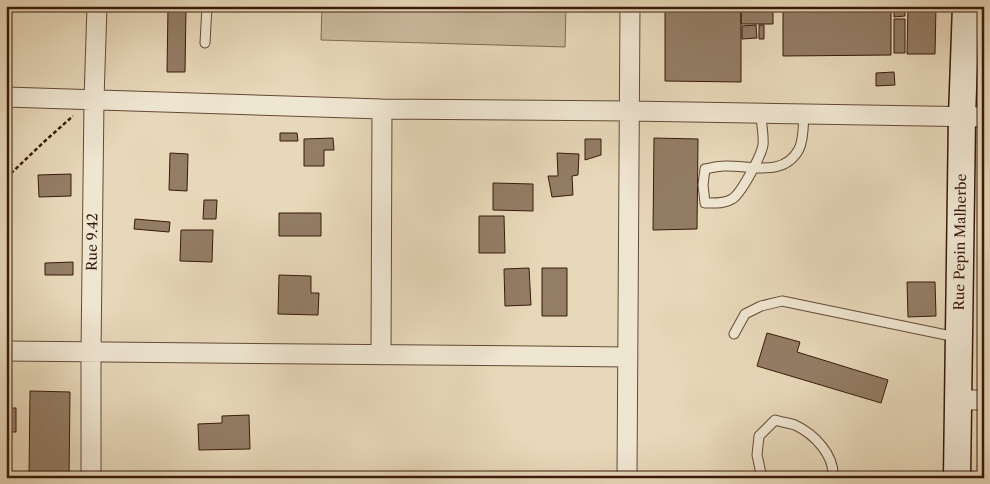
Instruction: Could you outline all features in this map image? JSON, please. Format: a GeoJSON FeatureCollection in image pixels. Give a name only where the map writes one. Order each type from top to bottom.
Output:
{"type":"FeatureCollection","features":[{"type":"Feature","properties":{"kind":"street","name":"Rue 9.42"},"geometry":{"type":"LineString","coordinates":[[91,478],[93,100],[96,6]]}},
{"type":"Feature","properties":{"kind":"street"},"geometry":{"type":"LineString","coordinates":[[627,478],[630,6]]}},
{"type":"Feature","properties":{"kind":"street","name":"Rue Pepin Malherbe"},"geometry":{"type":"LineString","coordinates":[[957,478],[959,338],[973,117],[966,6]]}},
{"type":"Feature","properties":{"kind":"street"},"geometry":{"type":"LineString","coordinates":[[6,97],[382,109],[973,117]]}},
{"type":"Feature","properties":{"kind":"street"},"geometry":{"type":"LineString","coordinates":[[381,355],[382,109]]}},
{"type":"Feature","properties":{"kind":"street"},"geometry":{"type":"LineString","coordinates":[[6,351],[628,357]]}},
{"type":"Feature","properties":{"kind":"street"},"geometry":{"type":"LineString","coordinates":[[958,400],[984,400]]}},
{"type":"Feature","properties":{"kind":"lane"},"geometry":{"type":"LineString","coordinates":[[206,43],[207,6]]}},
{"type":"Feature","properties":{"kind":"lane"},"geometry":{"type":"LineString","coordinates":[[760,113],[763,145],[754,168],[745,183],[733,199],[718,203],[705,203],[703,185],[705,169],[724,166],[754,168],[770,168],[783,165],[792,158],[799,148],[804,114]]}},
{"type":"Feature","properties":{"kind":"lane"},"geometry":{"type":"LineString","coordinates":[[734,334],[745,314],[761,306],[782,300],[959,338]]}},
{"type":"Feature","properties":{"kind":"lane"},"geometry":{"type":"LineString","coordinates":[[762,478],[757,455],[759,436],[775,420],[794,425],[811,435],[827,454],[833,478]]}},
{"type":"Feature","properties":{"kind":"path"},"geometry":{"type":"LineString","coordinates":[[6,178],[46,140],[93,100]]}},
{"type":"Feature","properties":{"kind":"shaded area"},"geometry":{"type":"Polygon","coordinates":[[[322,6],[566,6],[565,47],[321,40],[322,6]]]}},
{"type":"Feature","properties":{"kind":"building"},"geometry":{"type":"Polygon","coordinates":[[[168,6],[186,6],[185,72],[167,72],[168,6]]]}},
{"type":"Feature","properties":{"kind":"building"},"geometry":{"type":"Polygon","coordinates":[[[665,6],[741,6],[741,82],[665,81],[665,6]]]}},
{"type":"Feature","properties":{"kind":"building"},"geometry":{"type":"Polygon","coordinates":[[[741,6],[783,7],[773,7],[773,24],[741,24],[741,6]]]}},
{"type":"Feature","properties":{"kind":"building"},"geometry":{"type":"Polygon","coordinates":[[[783,6],[891,6],[891,55],[783,56],[783,6]]]}},
{"type":"Feature","properties":{"kind":"building"},"geometry":{"type":"Polygon","coordinates":[[[894,6],[904,6],[905,16],[894,17],[894,6]]]}},
{"type":"Feature","properties":{"kind":"building"},"geometry":{"type":"Polygon","coordinates":[[[908,6],[936,6],[935,54],[907,54],[908,6]]]}},
{"type":"Feature","properties":{"kind":"building"},"geometry":{"type":"Polygon","coordinates":[[[894,19],[905,19],[905,53],[894,53],[894,19]]]}},
{"type":"Feature","properties":{"kind":"building"},"geometry":{"type":"Polygon","coordinates":[[[756,25],[757,38],[742,39],[742,26],[756,25]]]}},
{"type":"Feature","properties":{"kind":"building"},"geometry":{"type":"Polygon","coordinates":[[[759,25],[764,25],[764,39],[759,39],[759,25]]]}},
{"type":"Feature","properties":{"kind":"building"},"geometry":{"type":"Polygon","coordinates":[[[894,72],[895,85],[876,86],[876,73],[894,72]]]}},
{"type":"Feature","properties":{"kind":"building"},"geometry":{"type":"Polygon","coordinates":[[[280,133],[297,133],[298,141],[280,141],[280,133]]]}},
{"type":"Feature","properties":{"kind":"building"},"geometry":{"type":"Polygon","coordinates":[[[333,138],[334,150],[324,150],[324,166],[304,166],[304,139],[333,138]]]}},
{"type":"Feature","properties":{"kind":"building"},"geometry":{"type":"Polygon","coordinates":[[[654,138],[698,139],[697,229],[653,230],[654,138]]]}},
{"type":"Feature","properties":{"kind":"building"},"geometry":{"type":"Polygon","coordinates":[[[585,139],[601,139],[601,155],[585,160],[585,139]]]}},
{"type":"Feature","properties":{"kind":"building"},"geometry":{"type":"Polygon","coordinates":[[[170,153],[188,154],[187,191],[169,190],[170,153]]]}},
{"type":"Feature","properties":{"kind":"building"},"geometry":{"type":"Polygon","coordinates":[[[557,153],[579,154],[578,175],[572,176],[573,195],[552,197],[548,176],[558,176],[557,153]]]}},
{"type":"Feature","properties":{"kind":"building"},"geometry":{"type":"Polygon","coordinates":[[[71,174],[71,196],[39,197],[38,175],[71,174]]]}},
{"type":"Feature","properties":{"kind":"building"},"geometry":{"type":"Polygon","coordinates":[[[493,183],[533,184],[533,211],[493,210],[493,183]]]}},
{"type":"Feature","properties":{"kind":"building"},"geometry":{"type":"Polygon","coordinates":[[[204,200],[217,200],[216,219],[203,219],[204,200]]]}},
{"type":"Feature","properties":{"kind":"building"},"geometry":{"type":"Polygon","coordinates":[[[279,213],[321,213],[321,236],[279,236],[279,213]]]}},
{"type":"Feature","properties":{"kind":"building"},"geometry":{"type":"Polygon","coordinates":[[[479,216],[504,216],[505,253],[479,253],[479,216]]]}},
{"type":"Feature","properties":{"kind":"building"},"geometry":{"type":"Polygon","coordinates":[[[135,219],[170,222],[169,232],[134,229],[135,219]]]}},
{"type":"Feature","properties":{"kind":"building"},"geometry":{"type":"Polygon","coordinates":[[[181,230],[213,230],[212,262],[180,261],[181,230]]]}},
{"type":"Feature","properties":{"kind":"building"},"geometry":{"type":"Polygon","coordinates":[[[73,262],[73,275],[45,275],[45,263],[73,262]]]}},
{"type":"Feature","properties":{"kind":"building"},"geometry":{"type":"Polygon","coordinates":[[[529,268],[531,305],[505,306],[504,269],[529,268]]]}},
{"type":"Feature","properties":{"kind":"building"},"geometry":{"type":"Polygon","coordinates":[[[542,268],[567,268],[567,316],[542,316],[542,268]]]}},
{"type":"Feature","properties":{"kind":"building"},"geometry":{"type":"Polygon","coordinates":[[[279,275],[311,276],[311,293],[319,293],[318,315],[278,314],[279,275]]]}},
{"type":"Feature","properties":{"kind":"building"},"geometry":{"type":"Polygon","coordinates":[[[907,282],[935,282],[936,316],[908,317],[907,282]]]}},
{"type":"Feature","properties":{"kind":"building"},"geometry":{"type":"Polygon","coordinates":[[[767,333],[800,342],[797,352],[888,380],[881,403],[757,366],[767,333]]]}},
{"type":"Feature","properties":{"kind":"building"},"geometry":{"type":"Polygon","coordinates":[[[30,391],[70,392],[69,478],[29,478],[30,391]]]}},
{"type":"Feature","properties":{"kind":"building"},"geometry":{"type":"Polygon","coordinates":[[[6,408],[16,408],[16,432],[6,432],[6,408]]]}},
{"type":"Feature","properties":{"kind":"building"},"geometry":{"type":"Polygon","coordinates":[[[249,415],[250,449],[199,450],[198,424],[222,423],[222,416],[249,415]]]}}]}
